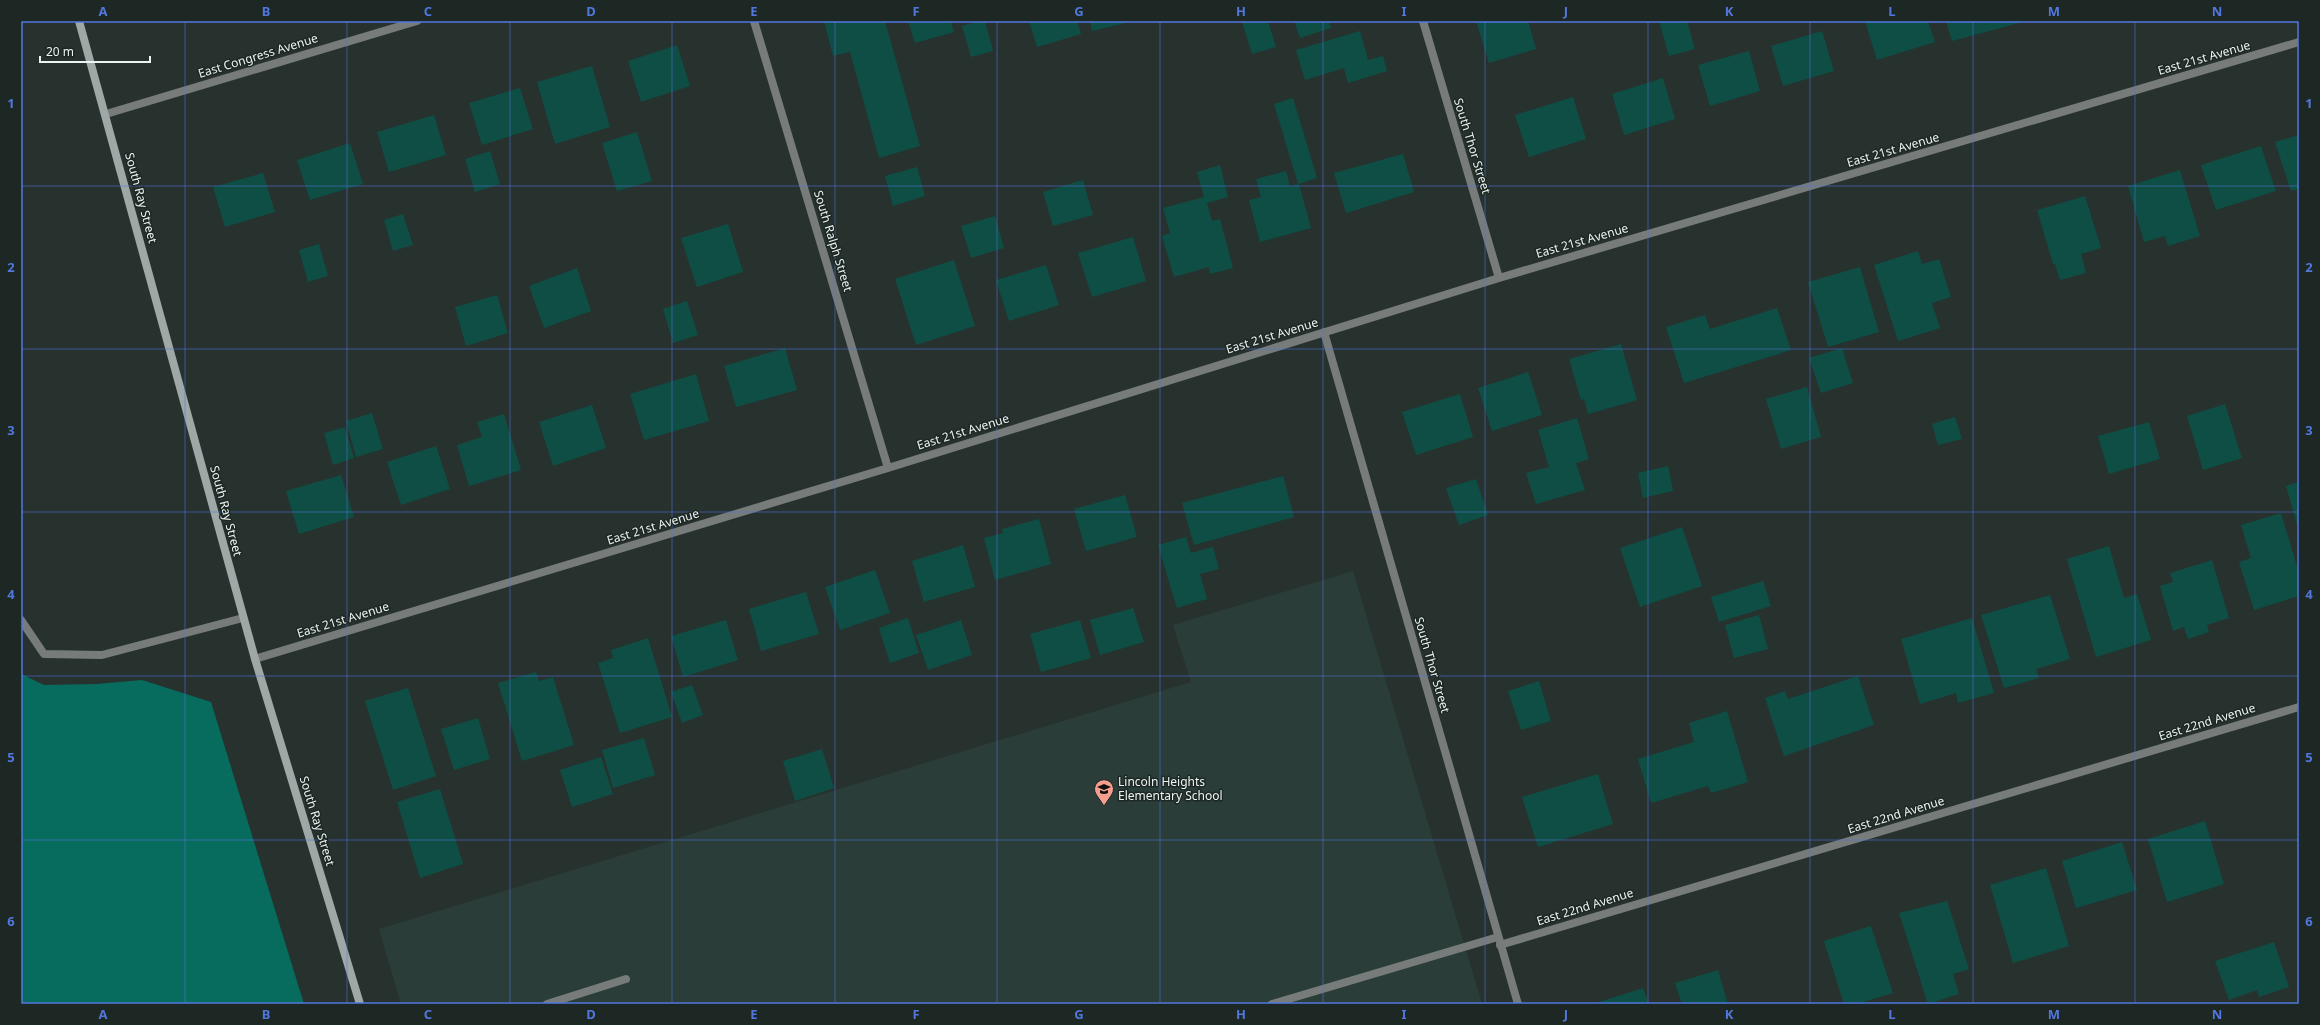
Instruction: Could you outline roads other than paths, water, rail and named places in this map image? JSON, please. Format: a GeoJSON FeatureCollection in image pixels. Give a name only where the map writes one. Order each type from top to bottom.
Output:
{"type":"FeatureCollection","features":[{"type":"Feature","properties":{"kind":"main road","name":"South Ray Street"},"geometry":{"type":"LineString","coordinates":[[79,21],[106,114],[254,659],[360,1004]]}},
{"type":"Feature","properties":{"kind":"street","name":"East Congress Avenue"},"geometry":{"type":"LineString","coordinates":[[106,114],[417,21]]}},
{"type":"Feature","properties":{"kind":"street","name":"South Ralph Street"},"geometry":{"type":"LineString","coordinates":[[754,21],[888,468]]}},
{"type":"Feature","properties":{"kind":"street","name":"South Thor Street"},"geometry":{"type":"LineString","coordinates":[[1422,21],[1499,278]]}},
{"type":"Feature","properties":{"kind":"street","name":"East 21st Avenue"},"geometry":{"type":"LineString","coordinates":[[254,659],[888,468],[1499,278],[2299,42]]}},
{"type":"Feature","properties":{"kind":"street","name":"South Thor Street"},"geometry":{"type":"LineString","coordinates":[[1324,332],[1518,1004]]}},
{"type":"Feature","properties":{"kind":"street"},"geometry":{"type":"LineString","coordinates":[[21,620],[44,654],[102,655],[243,618]]}},
{"type":"Feature","properties":{"kind":"street","name":"East 22nd Avenue"},"geometry":{"type":"LineString","coordinates":[[1272,1004],[1499,941],[2299,707]]}},
{"type":"Feature","properties":{"kind":"street"},"geometry":{"type":"LineString","coordinates":[[547,1004],[626,979]]}},
{"type":"Feature","properties":{"kind":"place","name":"Lincoln Heights Elementary School"},"geometry":{"type":"Point","coordinates":[1104,806]}}]}
